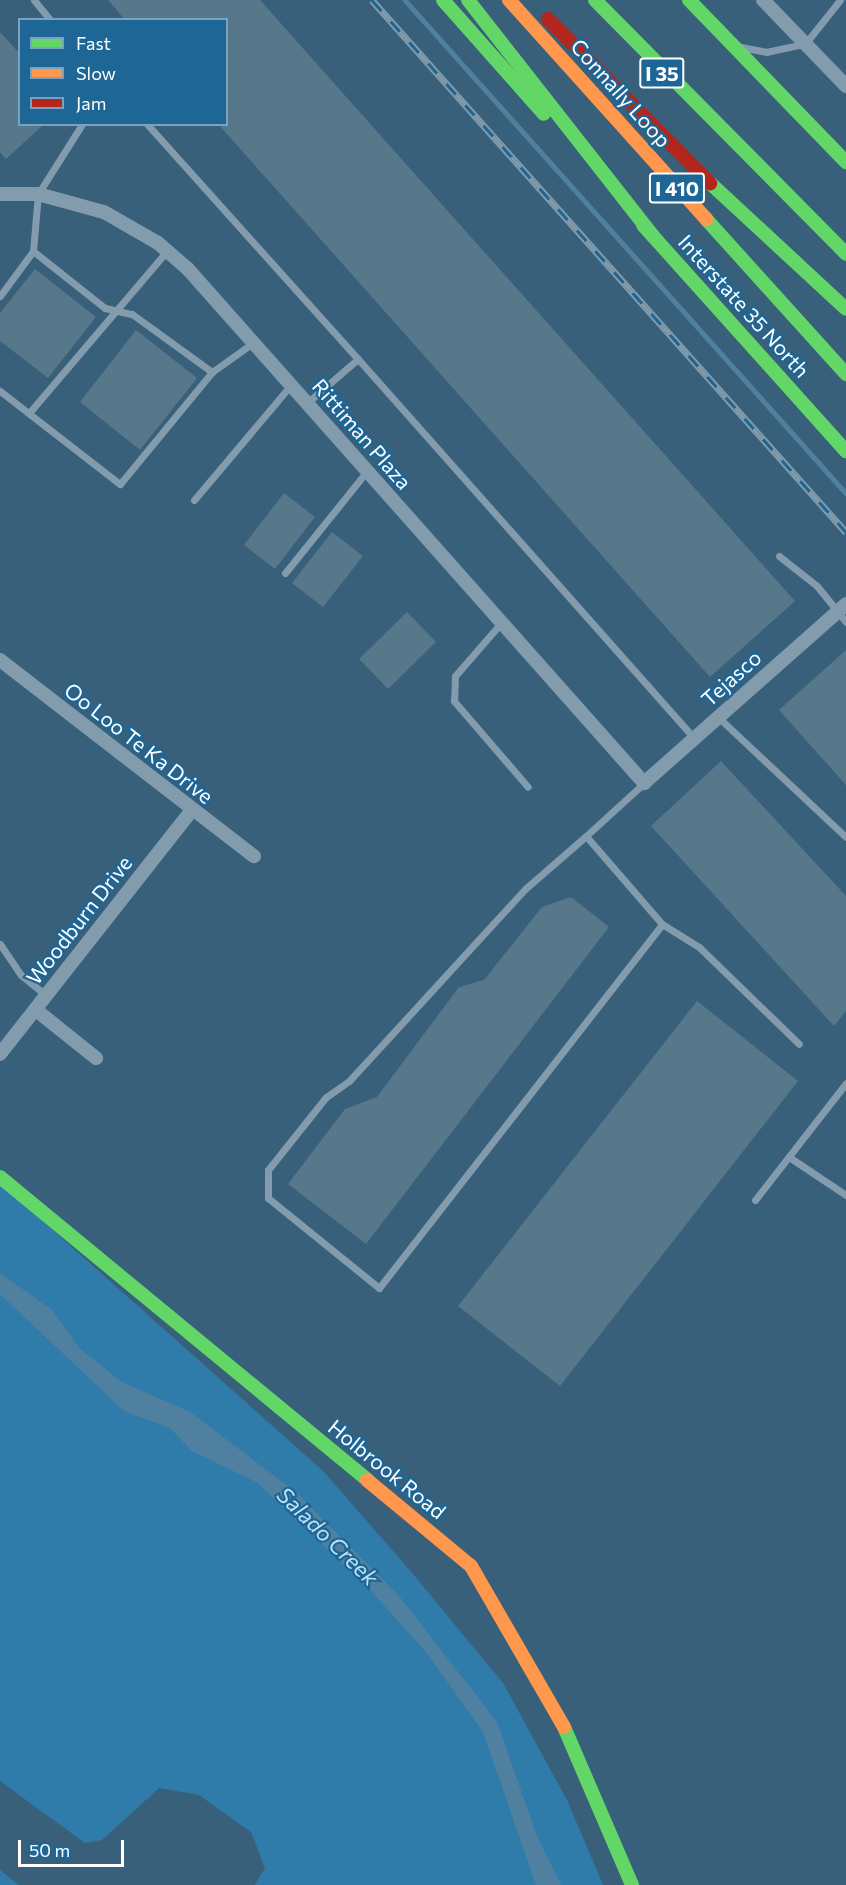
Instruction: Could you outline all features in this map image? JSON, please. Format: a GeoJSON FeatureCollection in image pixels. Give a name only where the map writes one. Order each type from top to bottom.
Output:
{"type":"FeatureCollection","features":[{"type":"Feature","properties":{"kind":"main road","name":"Interstate 35 North"},"geometry":{"type":"LineString","coordinates":[[443,0],[846,451]]}},
{"type":"Feature","properties":{"kind":"main road"},"geometry":{"type":"LineString","coordinates":[[468,0],[653,236]]}},
{"type":"Feature","properties":{"kind":"main road","name":"Connally Loop"},"geometry":{"type":"LineString","coordinates":[[509,0],[846,374]]}},
{"type":"Feature","properties":{"kind":"main road","name":"I 35"},"geometry":{"type":"LineString","coordinates":[[530,0],[668,144],[846,309]]}},
{"type":"Feature","properties":{"kind":"main road","name":"I 35"},"geometry":{"type":"LineString","coordinates":[[595,0],[733,143],[846,254]]}},
{"type":"Feature","properties":{"kind":"main road"},"geometry":{"type":"LineString","coordinates":[[689,0],[727,44],[846,162]]}},
{"type":"Feature","properties":{"kind":"main road"},"geometry":{"type":"LineString","coordinates":[[733,143],[846,236]]}},
{"type":"Feature","properties":{"kind":"main road","name":"Holbrook Road"},"geometry":{"type":"LineString","coordinates":[[0,1177],[471,1566],[554,1704],[632,1885]]}},
{"type":"Feature","properties":{"kind":"street"},"geometry":{"type":"LineString","coordinates":[[763,0],[846,86]]}},
{"type":"Feature","properties":{"kind":"street","name":"Rittiman Plaza"},"geometry":{"type":"LineString","coordinates":[[0,194],[39,194],[104,212],[167,251],[254,342],[644,783]]}},
{"type":"Feature","properties":{"kind":"street","name":"Tejasco"},"geometry":{"type":"LineString","coordinates":[[644,783],[718,717],[843,613]]}},
{"type":"Feature","properties":{"kind":"street","name":"Oo Loo Te Ka Drive"},"geometry":{"type":"LineString","coordinates":[[0,660],[191,811],[254,856]]}},
{"type":"Feature","properties":{"kind":"street","name":"Woodburn Drive"},"geometry":{"type":"LineString","coordinates":[[0,1054],[191,811]]}},
{"type":"Feature","properties":{"kind":"street"},"geometry":{"type":"LineString","coordinates":[[36,1010],[96,1058]]}},
{"type":"Feature","properties":{"kind":"lane"},"geometry":{"type":"LineString","coordinates":[[34,0],[48,18]]}},
{"type":"Feature","properties":{"kind":"lane"},"geometry":{"type":"LineString","coordinates":[[727,44],[766,52],[806,44],[840,0]]}},
{"type":"Feature","properties":{"kind":"lane"},"geometry":{"type":"LineString","coordinates":[[0,296],[33,251],[39,194],[81,126]]}},
{"type":"Feature","properties":{"kind":"lane"},"geometry":{"type":"LineString","coordinates":[[149,126],[694,738]]}},
{"type":"Feature","properties":{"kind":"lane"},"geometry":{"type":"LineString","coordinates":[[33,251],[116,312],[132,314],[162,332],[212,372]]}},
{"type":"Feature","properties":{"kind":"lane"},"geometry":{"type":"LineString","coordinates":[[29,413],[103,320],[116,312],[167,251]]}},
{"type":"Feature","properties":{"kind":"lane"},"geometry":{"type":"LineString","coordinates":[[0,282],[7,287]]}},
{"type":"Feature","properties":{"kind":"lane"},"geometry":{"type":"LineString","coordinates":[[0,390],[120,484],[212,372],[254,342]]}},
{"type":"Feature","properties":{"kind":"lane"},"geometry":{"type":"LineString","coordinates":[[307,403],[358,359]]}},
{"type":"Feature","properties":{"kind":"lane"},"geometry":{"type":"LineString","coordinates":[[194,500],[291,385]]}},
{"type":"Feature","properties":{"kind":"lane"},"geometry":{"type":"LineString","coordinates":[[285,573],[367,471]]}},
{"type":"Feature","properties":{"kind":"lane"},"geometry":{"type":"LineString","coordinates":[[778,556],[817,586],[843,613]]}},
{"type":"Feature","properties":{"kind":"lane"},"geometry":{"type":"LineString","coordinates":[[501,623],[455,676],[453,701],[528,787]]}},
{"type":"Feature","properties":{"kind":"lane"},"geometry":{"type":"LineString","coordinates":[[718,717],[846,837]]}},
{"type":"Feature","properties":{"kind":"lane"},"geometry":{"type":"LineString","coordinates":[[644,783],[525,889],[350,1081],[326,1097],[268,1170],[268,1198],[379,1288],[663,924]]}},
{"type":"Feature","properties":{"kind":"lane"},"geometry":{"type":"LineString","coordinates":[[586,836],[663,924],[699,947],[799,1044]]}},
{"type":"Feature","properties":{"kind":"lane"},"geometry":{"type":"LineString","coordinates":[[0,944],[21,975],[47,996]]}},
{"type":"Feature","properties":{"kind":"lane"},"geometry":{"type":"LineString","coordinates":[[755,1200],[846,1083]]}},
{"type":"Feature","properties":{"kind":"lane"},"geometry":{"type":"LineString","coordinates":[[789,1157],[846,1195]]}},
{"type":"Feature","properties":{"kind":"shaded area"},"geometry":{"type":"Polygon","coordinates":[[[0,1183],[324,1472],[413,1574],[503,1683],[567,1800],[603,1885],[255,1885],[265,1868],[251,1832],[199,1795],[159,1788],[102,1840],[85,1843],[0,1781],[0,1183]]]}},
{"type":"Feature","properties":{"kind":"shaded area"},"geometry":{"type":"Polygon","coordinates":[[[0,1870],[19,1885],[0,1885],[0,1870]]]}},
{"type":"Feature","properties":{"kind":"water","name":"Salado Creek"},"geometry":{"type":"Polygon","coordinates":[[[0,1273],[52,1310],[80,1349],[122,1382],[190,1412],[297,1493],[399,1596],[497,1722],[536,1834],[561,1885],[536,1885],[483,1732],[426,1652],[371,1591],[258,1483],[192,1451],[170,1428],[124,1411],[0,1294],[0,1273]]]}},
{"type":"Feature","properties":{"kind":"building"},"geometry":{"type":"Polygon","coordinates":[[[108,0],[260,0],[795,601],[710,677],[220,126],[228,126],[228,18],[123,18],[108,0]]]}},
{"type":"Feature","properties":{"kind":"building"},"geometry":{"type":"Polygon","coordinates":[[[0,32],[18,52],[18,126],[42,126],[6,159],[0,152],[0,32]]]}},
{"type":"Feature","properties":{"kind":"building"},"geometry":{"type":"Polygon","coordinates":[[[35,269],[96,317],[48,378],[0,341],[0,313],[35,269]]]}},
{"type":"Feature","properties":{"kind":"building"},"geometry":{"type":"Polygon","coordinates":[[[136,330],[197,378],[140,450],[80,402],[136,330]]]}},
{"type":"Feature","properties":{"kind":"building"},"geometry":{"type":"Polygon","coordinates":[[[284,493],[315,517],[275,569],[244,545],[284,493]]]}},
{"type":"Feature","properties":{"kind":"building"},"geometry":{"type":"Polygon","coordinates":[[[332,532],[363,556],[323,607],[292,583],[332,532]]]}},
{"type":"Feature","properties":{"kind":"building"},"geometry":{"type":"Polygon","coordinates":[[[407,612],[436,642],[388,689],[359,659],[407,612]]]}},
{"type":"Feature","properties":{"kind":"building"},"geometry":{"type":"Polygon","coordinates":[[[846,650],[846,785],[779,710],[846,650]]]}},
{"type":"Feature","properties":{"kind":"building"},"geometry":{"type":"Polygon","coordinates":[[[721,761],[846,896],[846,1011],[834,1026],[651,826],[721,761]]]}},
{"type":"Feature","properties":{"kind":"building"},"geometry":{"type":"Polygon","coordinates":[[[571,897],[609,927],[366,1244],[288,1184],[345,1109],[377,1097],[459,987],[484,980],[542,907],[571,897]]]}},
{"type":"Feature","properties":{"kind":"building"},"geometry":{"type":"Polygon","coordinates":[[[697,1001],[798,1081],[560,1386],[458,1306],[697,1001]]]}},
{"type":"Feature","properties":{"kind":"waterway"},"geometry":{"type":"LineString","coordinates":[[405,0],[846,493]]}},
{"type":"Feature","properties":{"kind":"railway"},"geometry":{"type":"LineString","coordinates":[[372,0],[846,532]]}},
{"type":"Feature","properties":{"kind":"traffic: fast"},"geometry":{"type":"LineString","coordinates":[[443,0],[544,114]]}},
{"type":"Feature","properties":{"kind":"traffic: fast"},"geometry":{"type":"LineString","coordinates":[[468,0],[653,236]]}},
{"type":"Feature","properties":{"kind":"traffic: fast"},"geometry":{"type":"LineString","coordinates":[[595,0],[846,254]]}},
{"type":"Feature","properties":{"kind":"traffic: fast"},"geometry":{"type":"LineString","coordinates":[[689,0],[846,162]]}},
{"type":"Feature","properties":{"kind":"traffic: fast"},"geometry":{"type":"LineString","coordinates":[[710,183],[846,309]]}},
{"type":"Feature","properties":{"kind":"traffic: fast"},"geometry":{"type":"LineString","coordinates":[[706,219],[846,374]]}},
{"type":"Feature","properties":{"kind":"traffic: fast"},"geometry":{"type":"LineString","coordinates":[[643,225],[846,451]]}},
{"type":"Feature","properties":{"kind":"traffic: fast"},"geometry":{"type":"LineString","coordinates":[[0,1177],[367,1480]]}},
{"type":"Feature","properties":{"kind":"traffic: fast"},"geometry":{"type":"LineString","coordinates":[[564,1727],[632,1885]]}},
{"type":"Feature","properties":{"kind":"traffic: slow"},"geometry":{"type":"LineString","coordinates":[[509,0],[706,219]]}},
{"type":"Feature","properties":{"kind":"traffic: slow"},"geometry":{"type":"LineString","coordinates":[[367,1480],[471,1566],[564,1727]]}},
{"type":"Feature","properties":{"kind":"traffic: jam"},"geometry":{"type":"LineString","coordinates":[[548,19],[710,183]]}}]}
